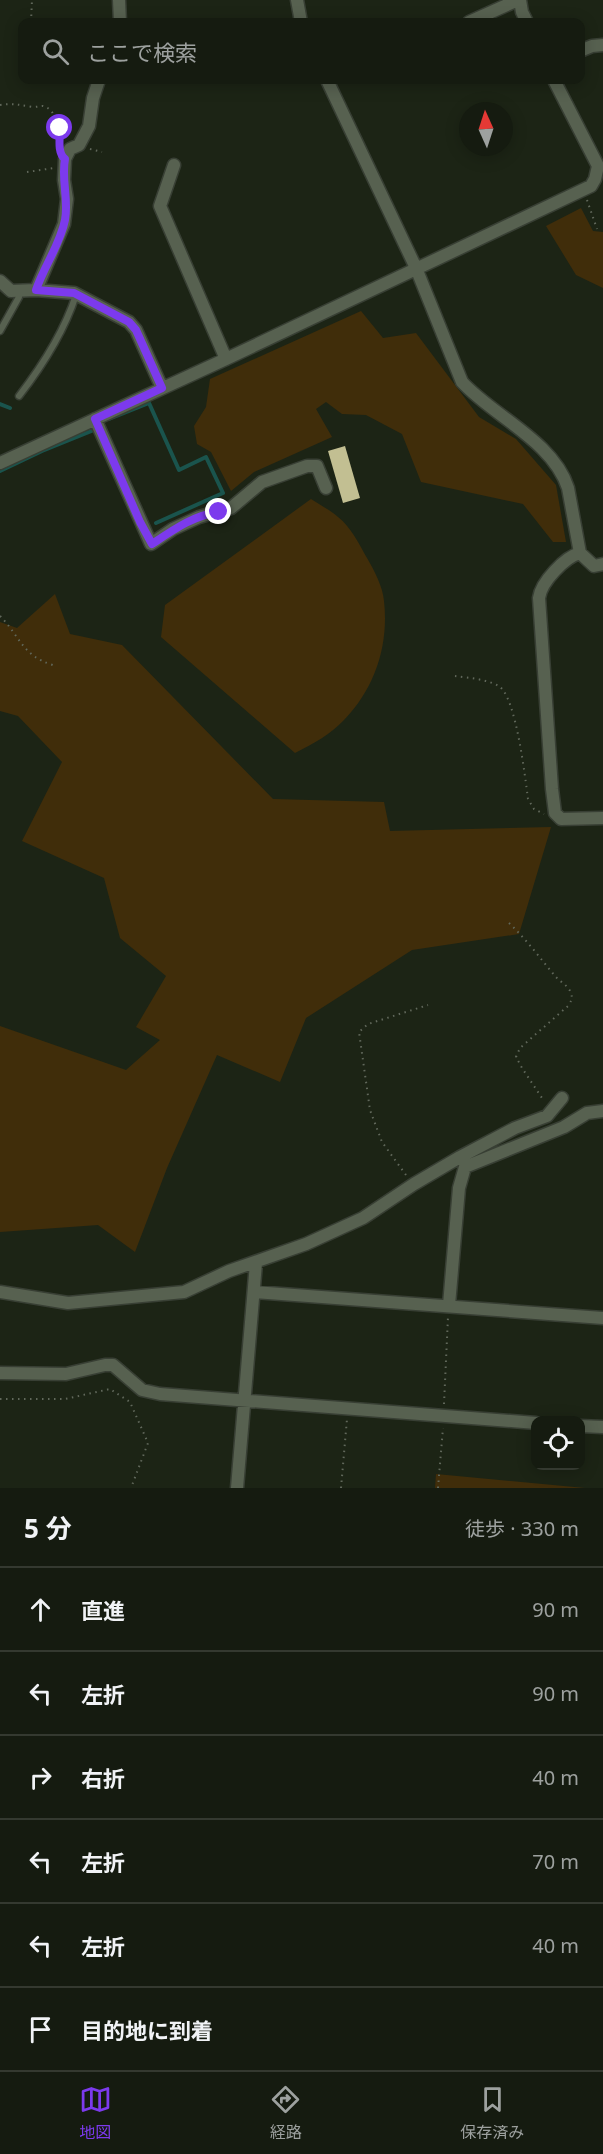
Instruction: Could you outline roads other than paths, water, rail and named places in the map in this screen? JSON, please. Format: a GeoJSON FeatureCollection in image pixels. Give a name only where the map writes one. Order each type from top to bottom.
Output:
{"type":"FeatureCollection","features":[{"type":"Feature","properties":{"kind":"street"},"geometry":{"type":"LineString","coordinates":[[119,0],[120,18]]}},
{"type":"Feature","properties":{"kind":"street"},"geometry":{"type":"LineString","coordinates":[[297,0],[300,18]]}},
{"type":"Feature","properties":{"kind":"street"},"geometry":{"type":"LineString","coordinates":[[478,18],[519,0],[525,18]]}},
{"type":"Feature","properties":{"kind":"street"},"geometry":{"type":"LineString","coordinates":[[585,49],[603,45]]}},
{"type":"Feature","properties":{"kind":"street"},"geometry":{"type":"LineString","coordinates":[[36,290],[64,224],[67,200],[64,163],[70,149],[79,145],[89,126],[98,84]]}},
{"type":"Feature","properties":{"kind":"street"},"geometry":{"type":"LineString","coordinates":[[329,84],[416,268],[462,382],[475,396],[524,433],[554,461],[565,479],[580,553],[594,566],[603,564]]}},
{"type":"Feature","properties":{"kind":"street"},"geometry":{"type":"LineString","coordinates":[[0,463],[591,186],[598,166],[556,84]]}},
{"type":"Feature","properties":{"kind":"street"},"geometry":{"type":"LineString","coordinates":[[174,165],[160,206],[226,359]]}},
{"type":"Feature","properties":{"kind":"street"},"geometry":{"type":"LineString","coordinates":[[0,281],[11,291],[61,291],[76,294],[129,322],[136,330],[162,388]]}},
{"type":"Feature","properties":{"kind":"street"},"geometry":{"type":"LineString","coordinates":[[95,419],[152,544],[173,529],[199,517],[231,508],[262,482],[308,466],[317,466],[326,488]]}},
{"type":"Feature","properties":{"kind":"street"},"geometry":{"type":"LineString","coordinates":[[580,553],[572,555],[544,584],[539,598],[552,789],[555,813],[561,819],[568,821],[603,818]]}},
{"type":"Feature","properties":{"kind":"street"},"geometry":{"type":"LineString","coordinates":[[0,1300],[0,1293],[68,1303],[184,1292],[229,1271],[306,1244],[363,1218],[414,1184],[494,1138],[547,1116],[562,1098]]}},
{"type":"Feature","properties":{"kind":"street"},"geometry":{"type":"LineString","coordinates":[[449,1305],[459,1188],[465,1167],[564,1127],[587,1113],[603,1111]]}},
{"type":"Feature","properties":{"kind":"street"},"geometry":{"type":"LineString","coordinates":[[237,1488],[256,1263]]}},
{"type":"Feature","properties":{"kind":"street"},"geometry":{"type":"LineString","coordinates":[[254,1292],[603,1318]]}},
{"type":"Feature","properties":{"kind":"street"},"geometry":{"type":"LineString","coordinates":[[0,1372],[66,1374],[113,1365],[132,1382],[148,1392],[159,1394],[531,1423]]}},
{"type":"Feature","properties":{"kind":"street"},"geometry":{"type":"LineString","coordinates":[[585,1426],[603,1427]]}},
{"type":"Feature","properties":{"kind":"lane"},"geometry":{"type":"LineString","coordinates":[[0,331],[19,297],[19,290]]}},
{"type":"Feature","properties":{"kind":"lane"},"geometry":{"type":"LineString","coordinates":[[19,396],[39,370],[62,333],[76,294]]}},
{"type":"Feature","properties":{"kind":"waterway"},"geometry":{"type":"LineString","coordinates":[[109,419],[149,403],[179,470],[206,457],[223,493],[156,523]]}},
{"type":"Feature","properties":{"kind":"waterway"},"geometry":{"type":"LineString","coordinates":[[0,404],[10,408]]}},
{"type":"Feature","properties":{"kind":"waterway"},"geometry":{"type":"LineString","coordinates":[[0,471],[94,430]]}}]}
